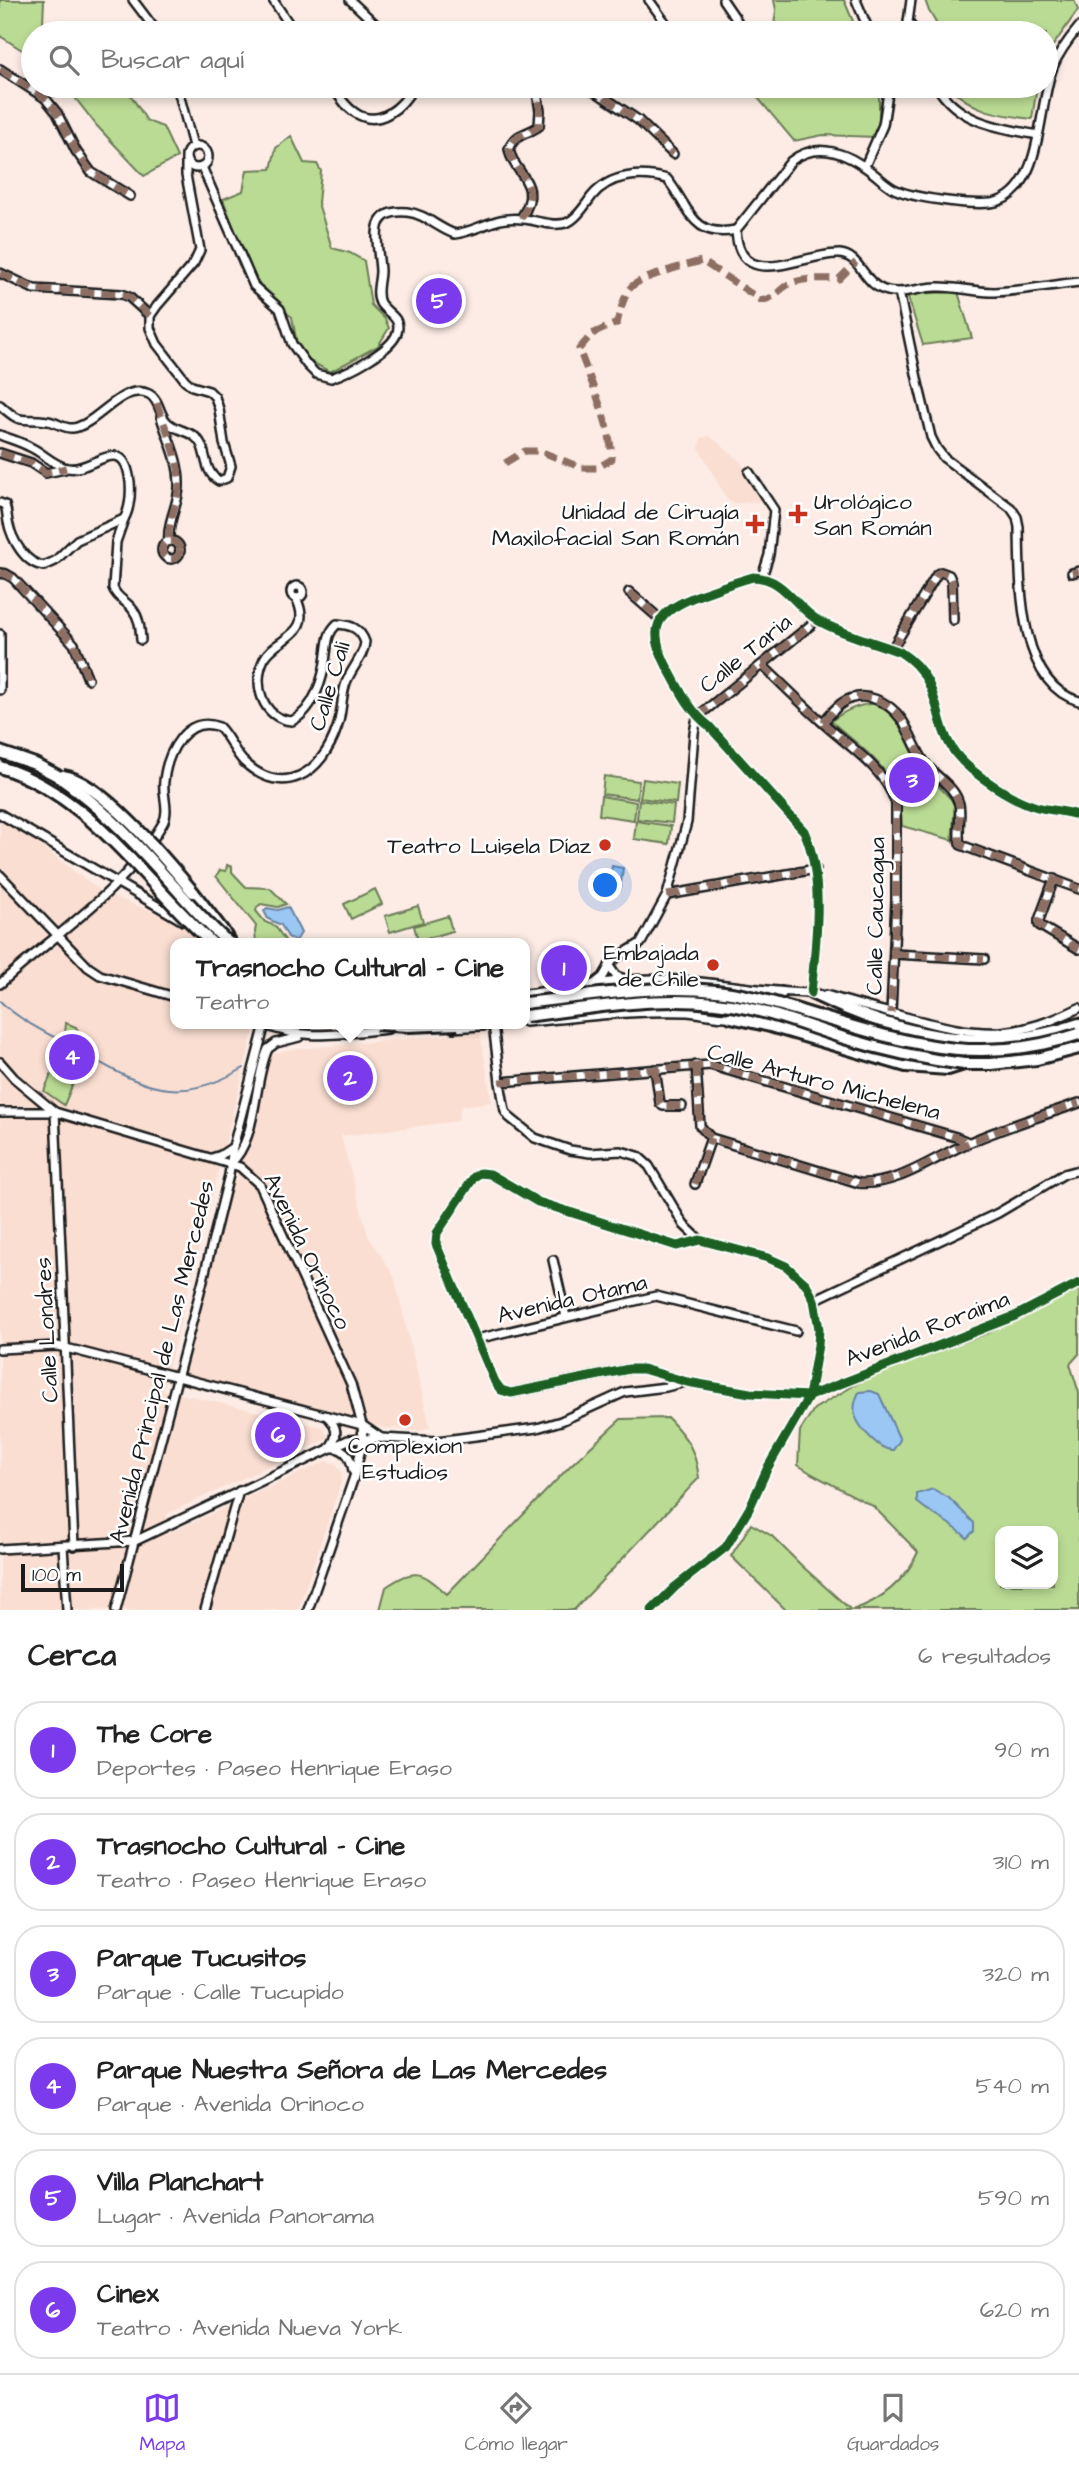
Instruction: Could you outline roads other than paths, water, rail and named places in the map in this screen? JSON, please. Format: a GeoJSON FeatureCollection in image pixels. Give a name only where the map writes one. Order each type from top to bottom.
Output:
{"type":"FeatureCollection","features":[{"type":"Feature","properties":{"kind":"highway"},"geometry":{"type":"LineString","coordinates":[[0,752],[56,775],[83,794],[118,826],[224,938]]}},
{"type":"Feature","properties":{"kind":"highway"},"geometry":{"type":"LineString","coordinates":[[0,767],[44,787],[88,818],[205,938]]}},
{"type":"Feature","properties":{"kind":"highway"},"geometry":{"type":"LineString","coordinates":[[56,775],[78,780],[116,810],[194,892],[226,938]]}},
{"type":"Feature","properties":{"kind":"highway"},"geometry":{"type":"LineString","coordinates":[[530,999],[646,990],[703,990],[752,996],[936,1048],[1005,1050],[1050,1043],[1079,1034]]}},
{"type":"Feature","properties":{"kind":"highway"},"geometry":{"type":"LineString","coordinates":[[770,1026],[760,1013],[761,1004],[771,994],[781,993]]}},
{"type":"Feature","properties":{"kind":"highway"},"geometry":{"type":"LineString","coordinates":[[811,993],[851,1012],[953,1039],[973,1041],[1029,1038],[1079,1024]]}},
{"type":"Feature","properties":{"kind":"highway"},"geometry":{"type":"LineString","coordinates":[[530,1015],[630,1003],[687,1000],[705,1002],[746,1007],[890,1051],[964,1064]]}},
{"type":"Feature","properties":{"kind":"highway"},"geometry":{"type":"LineString","coordinates":[[731,1017],[906,1066],[947,1069],[964,1064],[1028,1060],[1079,1048]]}},
{"type":"Feature","properties":{"kind":"street"},"geometry":{"type":"LineString","coordinates":[[133,0],[149,21]]}},
{"type":"Feature","properties":{"kind":"street"},"geometry":{"type":"LineString","coordinates":[[272,0],[287,21]]}},
{"type":"Feature","properties":{"kind":"street"},"geometry":{"type":"LineString","coordinates":[[350,0],[372,21]]}},
{"type":"Feature","properties":{"kind":"street"},"geometry":{"type":"LineString","coordinates":[[649,0],[664,21]]}},
{"type":"Feature","properties":{"kind":"street"},"geometry":{"type":"LineString","coordinates":[[723,0],[738,21]]}},
{"type":"Feature","properties":{"kind":"street"},"geometry":{"type":"LineString","coordinates":[[856,0],[865,21]]}},
{"type":"Feature","properties":{"kind":"street"},"geometry":{"type":"LineString","coordinates":[[908,21],[911,0]]}},
{"type":"Feature","properties":{"kind":"street"},"geometry":{"type":"LineString","coordinates":[[1058,58],[1079,27]]}},
{"type":"Feature","properties":{"kind":"street"},"geometry":{"type":"LineString","coordinates":[[0,69],[21,83]]}},
{"type":"Feature","properties":{"kind":"street"},"geometry":{"type":"LineString","coordinates":[[44,98],[57,113],[76,151],[91,172],[130,196]]}},
{"type":"Feature","properties":{"kind":"street"},"geometry":{"type":"LineString","coordinates":[[180,98],[193,146]]}},
{"type":"Feature","properties":{"kind":"street"},"geometry":{"type":"LineString","coordinates":[[341,98],[349,108],[361,116],[381,117],[402,104],[406,98]]}},
{"type":"Feature","properties":{"kind":"street"},"geometry":{"type":"LineString","coordinates":[[521,218],[526,210],[529,188],[511,158],[509,149],[520,134],[539,126],[538,98]]}},
{"type":"Feature","properties":{"kind":"street"},"geometry":{"type":"LineString","coordinates":[[605,98],[638,120],[673,154]]}},
{"type":"Feature","properties":{"kind":"street"},"geometry":{"type":"LineString","coordinates":[[864,166],[883,125],[887,98]]}},
{"type":"Feature","properties":{"kind":"street"},"geometry":{"type":"LineString","coordinates":[[947,98],[968,117],[988,125],[1038,135]]}},
{"type":"Feature","properties":{"kind":"street"},"geometry":{"type":"LineString","coordinates":[[1045,98],[1030,166],[1019,188],[1001,201],[988,204],[953,201],[897,191],[864,166],[825,149],[799,155],[783,169],[736,230],[737,244],[743,255],[753,263],[772,267],[841,254],[856,262],[872,285],[889,292],[936,286],[993,292],[1079,282]]}},
{"type":"Feature","properties":{"kind":"street"},"geometry":{"type":"LineString","coordinates":[[0,405],[17,420],[50,421],[72,428],[89,422],[112,402],[128,395],[146,393],[153,397],[169,424],[189,432],[200,442],[211,476],[219,481],[227,478],[231,466],[215,397],[209,391],[188,384],[151,334],[150,316],[197,259],[200,250],[186,175],[186,153],[193,146],[201,146],[206,151],[208,158],[202,167]]}},
{"type":"Feature","properties":{"kind":"street"},"geometry":{"type":"LineString","coordinates":[[186,160],[192,167],[202,167]]}},
{"type":"Feature","properties":{"kind":"street"},"geometry":{"type":"LineString","coordinates":[[202,167],[254,286],[280,309],[292,344],[307,365],[323,377],[340,375],[367,360],[386,348],[396,336],[396,318],[381,305],[378,292],[380,274],[376,230],[381,218],[393,213],[424,215],[455,234],[495,220],[521,218],[545,223],[565,223],[578,214],[602,186],[628,176],[642,174],[667,179],[679,194],[692,219],[701,227],[711,232],[736,230]]}},
{"type":"Feature","properties":{"kind":"street"},"geometry":{"type":"LineString","coordinates":[[0,273],[34,289],[114,293],[129,297],[150,316]]}},
{"type":"Feature","properties":{"kind":"street"},"geometry":{"type":"LineString","coordinates":[[899,292],[931,437],[944,458],[1011,508],[1017,517],[1022,600],[1037,662],[1053,685],[1071,699],[1079,701]]}},
{"type":"Feature","properties":{"kind":"street"},"geometry":{"type":"LineString","coordinates":[[157,403],[174,451],[178,474],[179,487],[169,523],[169,541]]}},
{"type":"Feature","properties":{"kind":"street"},"geometry":{"type":"LineString","coordinates":[[0,435],[33,448],[66,468]]}},
{"type":"Feature","properties":{"kind":"street"},"geometry":{"type":"LineString","coordinates":[[0,453],[31,463],[46,473],[75,468],[109,456],[120,458],[127,467],[130,486],[127,514],[116,542],[113,588],[134,610],[141,640]]}},
{"type":"Feature","properties":{"kind":"street"},"geometry":{"type":"LineString","coordinates":[[749,472],[774,510],[769,555],[762,578]]}},
{"type":"Feature","properties":{"kind":"street"},"geometry":{"type":"LineString","coordinates":[[0,503],[7,509],[4,519],[28,560],[44,566],[54,561],[77,540],[124,519]]}},
{"type":"Feature","properties":{"kind":"street"},"geometry":{"type":"LineString","coordinates":[[892,649],[937,574],[941,572],[945,572],[952,582],[953,620]]}},
{"type":"Feature","properties":{"kind":"street"},"geometry":{"type":"LineString","coordinates":[[0,573],[6,573],[13,578],[65,633],[74,645],[88,679]]}},
{"type":"Feature","properties":{"kind":"street"},"geometry":{"type":"LineString","coordinates":[[811,993],[815,951],[816,869],[812,849],[804,831],[709,726],[697,717],[659,651],[656,635],[660,619],[678,603],[753,577],[778,584],[817,620],[910,658],[926,677],[949,742],[962,761],[1019,800],[1035,807],[1066,811],[1079,816]]}},
{"type":"Feature","properties":{"kind":"street"},"geometry":{"type":"LineString","coordinates":[[629,592],[660,619]]}},
{"type":"Feature","properties":{"kind":"street","name":"Calle Cali"},"geometry":{"type":"LineString","coordinates":[[0,984],[118,885],[164,821],[164,782],[169,758],[180,738],[192,727],[205,723],[219,727],[241,759],[272,779],[288,780],[319,763],[339,725],[344,688],[365,642],[359,631],[351,625],[337,624],[329,632],[321,681],[306,710],[292,721],[276,718],[266,708],[260,692],[259,676],[268,653],[288,639],[298,626],[300,611],[296,598]]}},
{"type":"Feature","properties":{"kind":"street","name":"Calle Taria"},"geometry":{"type":"LineString","coordinates":[[697,717],[817,620]]}},
{"type":"Feature","properties":{"kind":"street"},"geometry":{"type":"LineString","coordinates":[[0,634],[0,690]]}},
{"type":"Feature","properties":{"kind":"street","name":"Calle Caucagua"},"geometry":{"type":"LineString","coordinates":[[762,665],[875,767],[891,789],[896,803],[891,1013]]}},
{"type":"Feature","properties":{"kind":"street"},"geometry":{"type":"LineString","coordinates":[[823,722],[841,704],[851,699],[873,698],[891,707],[901,719],[928,767],[955,794],[961,816],[958,839],[961,845],[1079,889]]}},
{"type":"Feature","properties":{"kind":"street"},"geometry":{"type":"LineString","coordinates":[[590,986],[603,977],[618,956],[641,943],[667,895],[687,822],[697,717]]}},
{"type":"Feature","properties":{"kind":"street"},"geometry":{"type":"LineString","coordinates":[[0,814],[118,885],[170,912],[204,938]]}},
{"type":"Feature","properties":{"kind":"street"},"geometry":{"type":"LineString","coordinates":[[667,895],[816,869]]}},
{"type":"Feature","properties":{"kind":"street"},"geometry":{"type":"LineString","coordinates":[[0,875],[79,959],[100,975],[170,996]]}},
{"type":"Feature","properties":{"kind":"street"},"geometry":{"type":"LineString","coordinates":[[1054,879],[1039,925],[1079,949]]}},
{"type":"Feature","properties":{"kind":"street"},"geometry":{"type":"LineString","coordinates":[[894,954],[984,958]]}},
{"type":"Feature","properties":{"kind":"street"},"geometry":{"type":"LineString","coordinates":[[609,966],[616,976],[632,981]]}},
{"type":"Feature","properties":{"kind":"street"},"geometry":{"type":"LineString","coordinates":[[530,998],[558,990],[632,981],[693,981],[781,993],[821,993],[968,1031],[1002,1032],[1032,1027],[1079,1008]]}},
{"type":"Feature","properties":{"kind":"street"},"geometry":{"type":"LineString","coordinates":[[530,1022],[663,1012],[731,1017],[747,1015],[755,1007],[755,993],[747,988]]}},
{"type":"Feature","properties":{"kind":"street","name":"Avenida Principal de Las Mercedes"},"geometry":{"type":"LineString","coordinates":[[116,1610],[211,1247],[263,1029]]}},
{"type":"Feature","properties":{"kind":"street"},"geometry":{"type":"LineString","coordinates":[[276,1029],[305,1036],[405,1029]]}},
{"type":"Feature","properties":{"kind":"street"},"geometry":{"type":"LineString","coordinates":[[494,1029],[505,1111],[509,1117],[534,1138],[580,1153],[621,1152],[638,1156],[644,1160],[675,1211],[700,1240],[768,1258],[786,1266],[806,1284],[814,1300],[819,1329],[809,1396],[726,1547],[675,1587],[652,1610]]}},
{"type":"Feature","properties":{"kind":"street","name":"Avenida Principal de Las Mercedes"},"geometry":{"type":"LineString","coordinates":[[230,1164],[238,1157],[246,1135],[268,1049],[276,1043],[305,1036]]}},
{"type":"Feature","properties":{"kind":"street","name":"Avenida Orinoco"},"geometry":{"type":"LineString","coordinates":[[0,1062],[14,1078],[55,1112],[240,1167],[260,1185],[351,1384],[362,1425],[363,1441],[354,1476],[308,1610]]}},
{"type":"Feature","properties":{"kind":"street"},"geometry":{"type":"LineString","coordinates":[[696,1065],[700,1126],[711,1138],[859,1183],[873,1184],[888,1180],[968,1142],[1079,1103]]}},
{"type":"Feature","properties":{"kind":"street","name":"Calle Arturo Michelena"},"geometry":{"type":"LineString","coordinates":[[500,1082],[710,1065],[968,1142]]}},
{"type":"Feature","properties":{"kind":"street"},"geometry":{"type":"LineString","coordinates":[[655,1069],[660,1103],[663,1106],[682,1105]]}},
{"type":"Feature","properties":{"kind":"street"},"geometry":{"type":"LineString","coordinates":[[0,1112],[55,1112]]}},
{"type":"Feature","properties":{"kind":"street","name":"Calle Londres"},"geometry":{"type":"LineString","coordinates":[[55,1112],[74,1546]]}},
{"type":"Feature","properties":{"kind":"street"},"geometry":{"type":"LineString","coordinates":[[695,1184],[711,1138]]}},
{"type":"Feature","properties":{"kind":"street"},"geometry":{"type":"LineString","coordinates":[[211,1158],[233,1147]]}},
{"type":"Feature","properties":{"kind":"street"},"geometry":{"type":"LineString","coordinates":[[814,1300],[998,1213],[1064,1174],[1079,1170]]}},
{"type":"Feature","properties":{"kind":"street","name":"Avenida Roraima"},"geometry":{"type":"LineString","coordinates":[[700,1240],[677,1247],[538,1202],[485,1172],[474,1177],[468,1184],[437,1233],[438,1253],[495,1382],[505,1392],[511,1393],[629,1369],[643,1369],[687,1382],[750,1392],[809,1396],[1015,1315],[1079,1283]]}},
{"type":"Feature","properties":{"kind":"street"},"geometry":{"type":"LineString","coordinates":[[553,1260],[566,1317]]}},
{"type":"Feature","properties":{"kind":"street","name":"Avenida Otama"},"geometry":{"type":"LineString","coordinates":[[477,1339],[656,1296],[796,1331]]}},
{"type":"Feature","properties":{"kind":"street"},"geometry":{"type":"LineString","coordinates":[[0,1349],[57,1346],[362,1425],[381,1438]]}},
{"type":"Feature","properties":{"kind":"street"},"geometry":{"type":"LineString","coordinates":[[0,1549],[135,1541],[348,1440],[381,1438],[437,1441],[537,1428],[561,1421],[625,1392],[687,1382]]}},
{"type":"Feature","properties":{"kind":"street"},"geometry":{"type":"LineString","coordinates":[[327,1416],[335,1426],[337,1434],[330,1448]]}},
{"type":"Feature","properties":{"kind":"street"},"geometry":{"type":"LineString","coordinates":[[330,1448],[345,1452],[351,1460],[354,1476]]}},
{"type":"Feature","properties":{"kind":"street"},"geometry":{"type":"LineString","coordinates":[[206,1610],[239,1491]]}},
{"type":"Feature","properties":{"kind":"street"},"geometry":{"type":"LineString","coordinates":[[63,1546],[67,1610]]}},
{"type":"Feature","properties":{"kind":"water"},"geometry":{"type":"Polygon","coordinates":[[[612,866],[623,868],[620,890],[609,888],[612,866]]]}},
{"type":"Feature","properties":{"kind":"water"},"geometry":{"type":"Polygon","coordinates":[[[288,907],[301,933],[298,938],[288,937],[281,925],[268,919],[264,911],[267,908],[278,910],[288,907]]]}},
{"type":"Feature","properties":{"kind":"water"},"geometry":{"type":"Polygon","coordinates":[[[871,1391],[879,1394],[900,1440],[893,1450],[882,1447],[871,1438],[855,1415],[859,1392],[871,1391]]]}},
{"type":"Feature","properties":{"kind":"water"},"geometry":{"type":"Polygon","coordinates":[[[933,1489],[949,1498],[974,1523],[974,1531],[967,1538],[917,1502],[917,1494],[933,1489]]]}},
{"type":"Feature","properties":{"kind":"waterway"},"geometry":{"type":"LineString","coordinates":[[0,1001],[15,1014],[114,1070],[154,1086],[195,1088],[218,1081],[244,1068]]}},
{"type":"Feature","properties":{"kind":"place","name":"Villa Planchart"},"geometry":{"type":"Point","coordinates":[439,301]}},
{"type":"Feature","properties":{"kind":"place","name":"Urológico San Román"},"geometry":{"type":"Point","coordinates":[798,514]}},
{"type":"Feature","properties":{"kind":"place","name":"Unidad de Cirugía Maxilofacial San Román"},"geometry":{"type":"Point","coordinates":[755,524]}},
{"type":"Feature","properties":{"kind":"place","name":"Parque Tucusitos"},"geometry":{"type":"Point","coordinates":[912,780]}},
{"type":"Feature","properties":{"kind":"place","name":"Teatro Luisela Díaz"},"geometry":{"type":"Point","coordinates":[605,845]}},
{"type":"Feature","properties":{"kind":"place","name":"Embajada de Chile"},"geometry":{"type":"Point","coordinates":[713,965]}},
{"type":"Feature","properties":{"kind":"place","name":"The Core"},"geometry":{"type":"Point","coordinates":[564,968]}},
{"type":"Feature","properties":{"kind":"place","name":"Parque Nuestra Señora de Las Mercedes"},"geometry":{"type":"Point","coordinates":[72,1057]}},
{"type":"Feature","properties":{"kind":"place","name":"Trasnocho Cultural - Cine"},"geometry":{"type":"Point","coordinates":[350,1078]}},
{"type":"Feature","properties":{"kind":"place","name":"Complexion Estudios"},"geometry":{"type":"Point","coordinates":[405,1420]}},
{"type":"Feature","properties":{"kind":"place","name":"Cinex"},"geometry":{"type":"Point","coordinates":[278,1435]}}]}
